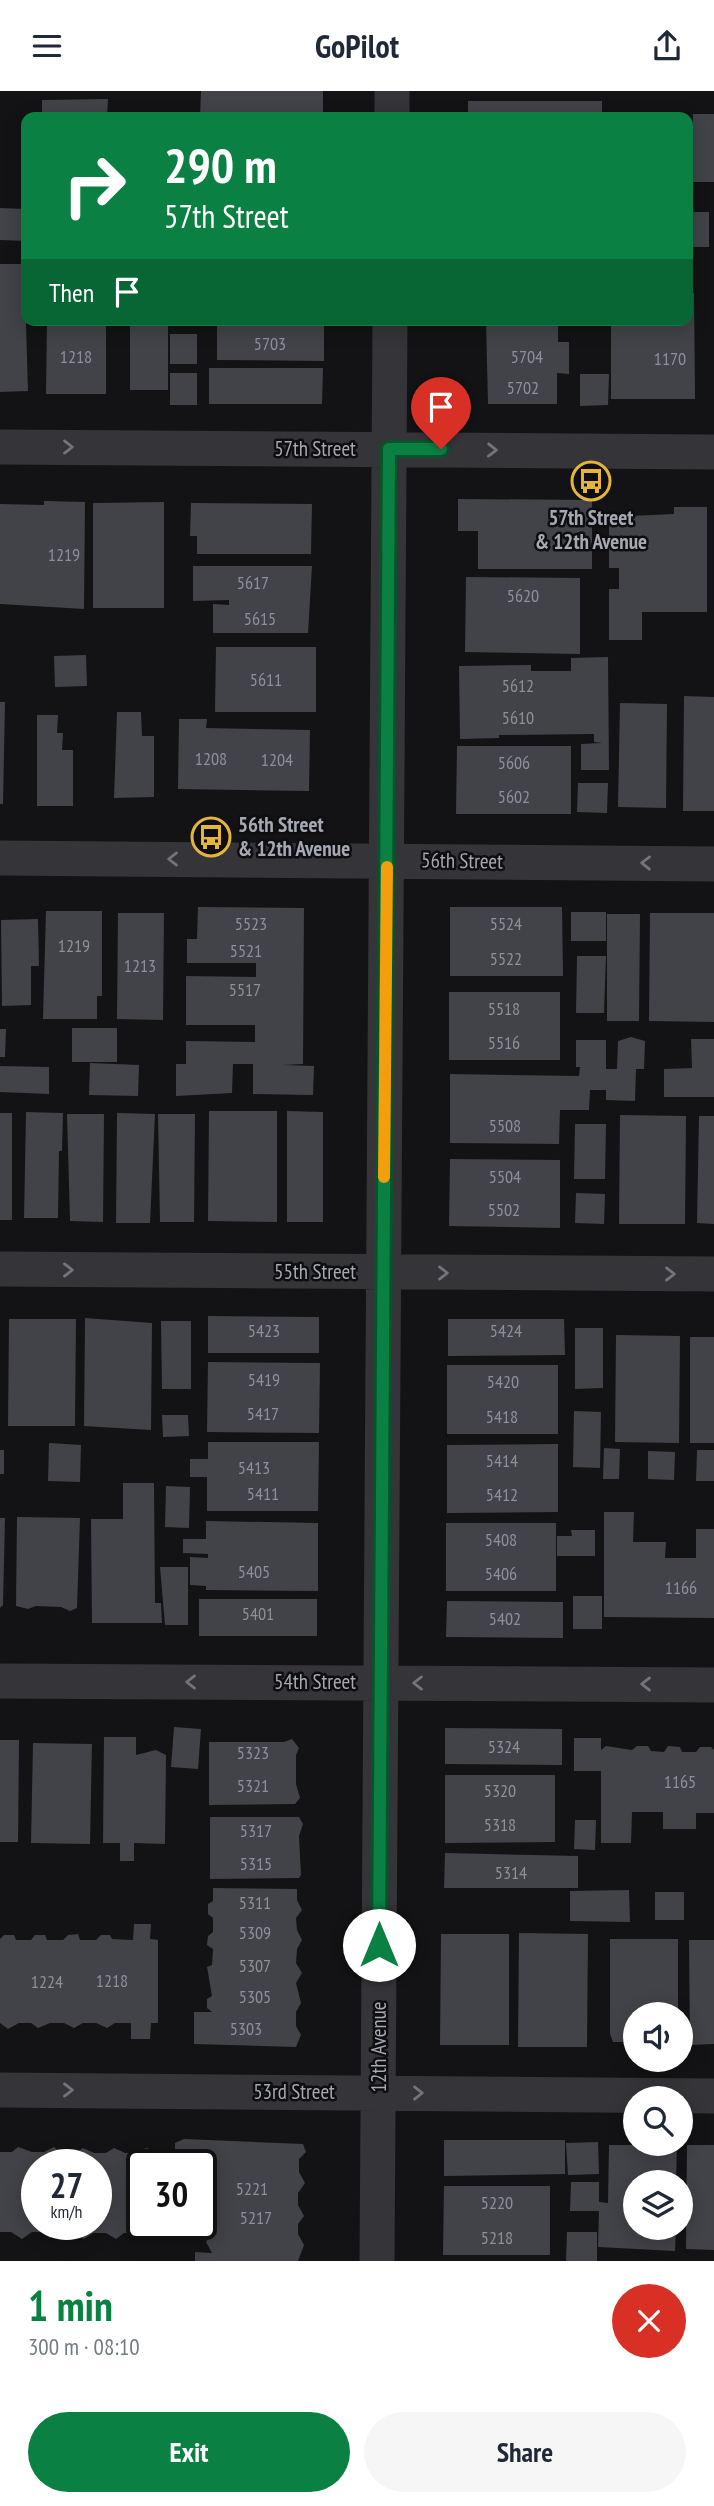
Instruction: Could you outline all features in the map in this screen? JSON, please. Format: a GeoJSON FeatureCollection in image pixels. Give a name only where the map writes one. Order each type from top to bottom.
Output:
{"type":"FeatureCollection","features":[{"type":"Feature","properties":{"kind":"street"},"geometry":{"type":"LineString","coordinates":[[391,112],[392,91]]}},
{"type":"Feature","properties":{"kind":"street","name":"12th Avenue"},"geometry":{"type":"LineString","coordinates":[[377,2261],[390,326]]}},
{"type":"Feature","properties":{"kind":"street","name":"57th Street"},"geometry":{"type":"LineString","coordinates":[[0,447],[714,452]]}},
{"type":"Feature","properties":{"kind":"street","name":"56th Street"},"geometry":{"type":"LineString","coordinates":[[0,858],[714,864]]}},
{"type":"Feature","properties":{"kind":"street","name":"55th Street"},"geometry":{"type":"LineString","coordinates":[[0,1269],[714,1274]]}},
{"type":"Feature","properties":{"kind":"street","name":"54th Street"},"geometry":{"type":"LineString","coordinates":[[0,1681],[714,1685]]}},
{"type":"Feature","properties":{"kind":"street","name":"53rd Street"},"geometry":{"type":"LineString","coordinates":[[0,2090],[714,2096]]}},
{"type":"Feature","properties":{"kind":"building"},"geometry":{"type":"Polygon","coordinates":[[[201,91],[323,91],[323,112],[200,112],[201,91]]]}},
{"type":"Feature","properties":{"kind":"building"},"geometry":{"type":"Polygon","coordinates":[[[108,99],[107,112],[42,112],[42,100],[108,99]]]}},
{"type":"Feature","properties":{"kind":"building"},"geometry":{"type":"Polygon","coordinates":[[[468,101],[602,101],[602,112],[468,112],[468,101]]]}},
{"type":"Feature","properties":{"kind":"building"},"geometry":{"type":"Polygon","coordinates":[[[693,114],[714,114],[714,182],[693,182],[693,114]]]}},
{"type":"Feature","properties":{"kind":"building"},"geometry":{"type":"Polygon","coordinates":[[[0,208],[21,209],[21,241],[0,240],[0,208]]]}},
{"type":"Feature","properties":{"kind":"building"},"geometry":{"type":"Polygon","coordinates":[[[693,212],[709,212],[709,247],[693,247],[693,212]]]}},
{"type":"Feature","properties":{"kind":"building"},"geometry":{"type":"Polygon","coordinates":[[[0,264],[21,264],[21,326],[26,326],[28,391],[0,392],[0,264]]]}},
{"type":"Feature","properties":{"kind":"building"},"geometry":{"type":"Polygon","coordinates":[[[694,293],[695,399],[611,399],[611,326],[693,326],[694,293]]]}},
{"type":"Feature","properties":{"kind":"building"},"geometry":{"type":"Polygon","coordinates":[[[47,326],[106,326],[106,394],[46,394],[47,326]]]}},
{"type":"Feature","properties":{"kind":"building"},"geometry":{"type":"Polygon","coordinates":[[[130,326],[168,326],[168,390],[130,390],[130,326]]]}},
{"type":"Feature","properties":{"kind":"building"},"geometry":{"type":"Polygon","coordinates":[[[217,326],[324,326],[324,361],[217,360],[217,326]]]}},
{"type":"Feature","properties":{"kind":"building"},"geometry":{"type":"Polygon","coordinates":[[[486,326],[558,326],[558,342],[569,342],[569,374],[557,373],[557,404],[488,404],[486,326]]]}},
{"type":"Feature","properties":{"kind":"building"},"geometry":{"type":"Polygon","coordinates":[[[170,334],[197,334],[197,364],[170,364],[170,334]]]}},
{"type":"Feature","properties":{"kind":"building"},"geometry":{"type":"Polygon","coordinates":[[[209,368],[323,368],[322,404],[209,404],[209,368]]]}},
{"type":"Feature","properties":{"kind":"building"},"geometry":{"type":"Polygon","coordinates":[[[170,373],[197,373],[197,405],[170,405],[170,373]]]}},
{"type":"Feature","properties":{"kind":"building"},"geometry":{"type":"Polygon","coordinates":[[[580,374],[609,374],[608,405],[580,406],[580,374]]]}},
{"type":"Feature","properties":{"kind":"building"},"geometry":{"type":"Polygon","coordinates":[[[458,499],[592,500],[592,569],[478,569],[478,531],[458,531],[458,499]]]}},
{"type":"Feature","properties":{"kind":"building"},"geometry":{"type":"Polygon","coordinates":[[[44,501],[85,502],[84,609],[0,604],[0,504],[44,505],[44,501]]]}},
{"type":"Feature","properties":{"kind":"building"},"geometry":{"type":"Polygon","coordinates":[[[164,502],[164,608],[93,608],[93,503],[164,502]]]}},
{"type":"Feature","properties":{"kind":"building"},"geometry":{"type":"Polygon","coordinates":[[[191,503],[312,504],[311,554],[197,554],[197,536],[190,536],[191,503]]]}},
{"type":"Feature","properties":{"kind":"building"},"geometry":{"type":"Polygon","coordinates":[[[674,507],[707,507],[707,612],[642,612],[642,640],[609,640],[609,589],[619,589],[619,568],[609,568],[609,517],[674,514],[674,507]]]}},
{"type":"Feature","properties":{"kind":"building"},"geometry":{"type":"Polygon","coordinates":[[[193,566],[312,566],[308,633],[213,633],[213,604],[229,605],[229,600],[193,601],[193,566]]]}},
{"type":"Feature","properties":{"kind":"building"},"geometry":{"type":"Polygon","coordinates":[[[466,577],[580,578],[580,654],[465,652],[466,577]]]}},
{"type":"Feature","properties":{"kind":"building"},"geometry":{"type":"Polygon","coordinates":[[[216,647],[316,647],[316,712],[215,712],[216,647]]]}},
{"type":"Feature","properties":{"kind":"building"},"geometry":{"type":"Polygon","coordinates":[[[86,655],[87,686],[55,687],[54,656],[86,655]]]}},
{"type":"Feature","properties":{"kind":"building"},"geometry":{"type":"Polygon","coordinates":[[[608,657],[609,770],[581,770],[581,744],[602,743],[594,742],[594,734],[499,735],[499,738],[460,739],[459,666],[531,665],[531,671],[571,671],[571,658],[608,657]]]}},
{"type":"Feature","properties":{"kind":"building"},"geometry":{"type":"Polygon","coordinates":[[[684,696],[714,697],[714,811],[683,811],[684,696]]]}},
{"type":"Feature","properties":{"kind":"building"},"geometry":{"type":"Polygon","coordinates":[[[0,702],[5,702],[3,804],[0,804],[0,702]]]}},
{"type":"Feature","properties":{"kind":"building"},"geometry":{"type":"Polygon","coordinates":[[[620,703],[667,704],[666,808],[618,807],[620,703]]]}},
{"type":"Feature","properties":{"kind":"building"},"geometry":{"type":"Polygon","coordinates":[[[117,712],[141,712],[142,736],[154,736],[154,797],[114,798],[117,712]]]}},
{"type":"Feature","properties":{"kind":"building"},"geometry":{"type":"Polygon","coordinates":[[[37,715],[58,715],[57,733],[63,733],[62,750],[73,750],[73,806],[37,806],[37,715]]]}},
{"type":"Feature","properties":{"kind":"building"},"geometry":{"type":"Polygon","coordinates":[[[179,719],[207,719],[206,728],[310,730],[309,791],[178,789],[179,719]]]}},
{"type":"Feature","properties":{"kind":"building"},"geometry":{"type":"Polygon","coordinates":[[[457,746],[571,746],[571,814],[456,814],[457,746]]]}},
{"type":"Feature","properties":{"kind":"building"},"geometry":{"type":"Polygon","coordinates":[[[578,783],[608,783],[607,813],[577,812],[578,783]]]}},
{"type":"Feature","properties":{"kind":"building"},"geometry":{"type":"Polygon","coordinates":[[[198,907],[304,908],[303,1064],[283,1065],[314,1066],[313,1095],[253,1094],[253,1064],[233,1064],[232,1093],[176,1096],[176,1064],[186,1064],[186,1041],[255,1042],[255,1025],[186,1025],[186,976],[256,977],[256,963],[187,963],[187,939],[197,939],[198,907]]]}},
{"type":"Feature","properties":{"kind":"building"},"geometry":{"type":"Polygon","coordinates":[[[450,907],[562,907],[563,976],[450,976],[450,907]]]}},
{"type":"Feature","properties":{"kind":"building"},"geometry":{"type":"Polygon","coordinates":[[[46,911],[102,911],[102,996],[97,996],[97,1019],[43,1019],[46,911]]]}},
{"type":"Feature","properties":{"kind":"building"},"geometry":{"type":"Polygon","coordinates":[[[571,912],[606,912],[606,941],[571,941],[571,912]]]}},
{"type":"Feature","properties":{"kind":"building"},"geometry":{"type":"Polygon","coordinates":[[[118,913],[164,913],[163,1020],[117,1019],[118,913]]]}},
{"type":"Feature","properties":{"kind":"building"},"geometry":{"type":"Polygon","coordinates":[[[650,913],[714,913],[714,1022],[649,1021],[650,913]]]}},
{"type":"Feature","properties":{"kind":"building"},"geometry":{"type":"Polygon","coordinates":[[[607,914],[640,914],[639,1021],[607,1021],[607,914]]]}},
{"type":"Feature","properties":{"kind":"building"},"geometry":{"type":"Polygon","coordinates":[[[38,919],[39,966],[31,966],[31,1005],[2,1006],[1,920],[38,919]]]}},
{"type":"Feature","properties":{"kind":"building"},"geometry":{"type":"Polygon","coordinates":[[[577,956],[606,956],[604,1013],[576,1013],[577,956]]]}},
{"type":"Feature","properties":{"kind":"building"},"geometry":{"type":"Polygon","coordinates":[[[449,992],[560,992],[560,1060],[449,1060],[449,992]]]}},
{"type":"Feature","properties":{"kind":"building"},"geometry":{"type":"Polygon","coordinates":[[[72,1028],[117,1028],[117,1062],[72,1062],[72,1028]]]}},
{"type":"Feature","properties":{"kind":"building"},"geometry":{"type":"Polygon","coordinates":[[[0,1029],[6,1029],[5,1057],[0,1057],[0,1029]]]}},
{"type":"Feature","properties":{"kind":"building"},"geometry":{"type":"Polygon","coordinates":[[[631,1037],[645,1041],[644,1069],[636,1069],[635,1101],[606,1100],[606,1090],[590,1090],[589,1110],[560,1110],[559,1144],[450,1143],[450,1074],[579,1076],[580,1067],[576,1067],[576,1040],[606,1040],[606,1069],[617,1069],[618,1041],[631,1037]]]}},
{"type":"Feature","properties":{"kind":"building"},"geometry":{"type":"Polygon","coordinates":[[[691,1039],[714,1039],[714,1097],[664,1097],[664,1069],[692,1068],[691,1039]]]}},
{"type":"Feature","properties":{"kind":"building"},"geometry":{"type":"Polygon","coordinates":[[[90,1063],[139,1065],[138,1096],[89,1095],[90,1063]]]}},
{"type":"Feature","properties":{"kind":"building"},"geometry":{"type":"Polygon","coordinates":[[[0,1066],[49,1067],[49,1094],[0,1092],[0,1066]]]}},
{"type":"Feature","properties":{"kind":"building"},"geometry":{"type":"Polygon","coordinates":[[[209,1111],[277,1111],[277,1222],[208,1221],[209,1111]]]}},
{"type":"Feature","properties":{"kind":"building"},"geometry":{"type":"Polygon","coordinates":[[[287,1111],[323,1112],[323,1222],[287,1222],[287,1111]]]}},
{"type":"Feature","properties":{"kind":"building"},"geometry":{"type":"Polygon","coordinates":[[[26,1112],[63,1113],[62,1151],[59,1151],[58,1218],[24,1218],[26,1112]]]}},
{"type":"Feature","properties":{"kind":"building"},"geometry":{"type":"Polygon","coordinates":[[[0,1113],[12,1113],[12,1220],[0,1220],[0,1113]]]}},
{"type":"Feature","properties":{"kind":"building"},"geometry":{"type":"Polygon","coordinates":[[[117,1113],[155,1114],[150,1223],[116,1223],[117,1113]]]}},
{"type":"Feature","properties":{"kind":"building"},"geometry":{"type":"Polygon","coordinates":[[[67,1114],[104,1114],[103,1222],[70,1221],[67,1114]]]}},
{"type":"Feature","properties":{"kind":"building"},"geometry":{"type":"Polygon","coordinates":[[[158,1114],[195,1114],[194,1222],[160,1222],[158,1114]]]}},
{"type":"Feature","properties":{"kind":"building"},"geometry":{"type":"Polygon","coordinates":[[[620,1115],[686,1116],[685,1224],[619,1224],[620,1115]]]}},
{"type":"Feature","properties":{"kind":"building"},"geometry":{"type":"Polygon","coordinates":[[[699,1116],[714,1116],[714,1224],[697,1223],[699,1116]]]}},
{"type":"Feature","properties":{"kind":"building"},"geometry":{"type":"Polygon","coordinates":[[[575,1124],[606,1124],[605,1179],[574,1179],[575,1124]]]}},
{"type":"Feature","properties":{"kind":"building"},"geometry":{"type":"Polygon","coordinates":[[[450,1159],[560,1160],[560,1228],[449,1226],[450,1159]]]}},
{"type":"Feature","properties":{"kind":"building"},"geometry":{"type":"Polygon","coordinates":[[[576,1193],[605,1194],[604,1224],[575,1223],[576,1193]]]}},
{"type":"Feature","properties":{"kind":"building"},"geometry":{"type":"Polygon","coordinates":[[[208,1316],[319,1317],[319,1353],[208,1353],[208,1316]]]}},
{"type":"Feature","properties":{"kind":"building"},"geometry":{"type":"Polygon","coordinates":[[[85,1318],[152,1323],[151,1430],[84,1426],[85,1318]]]}},
{"type":"Feature","properties":{"kind":"building"},"geometry":{"type":"Polygon","coordinates":[[[9,1319],[76,1319],[75,1426],[8,1426],[9,1319]]]}},
{"type":"Feature","properties":{"kind":"building"},"geometry":{"type":"Polygon","coordinates":[[[448,1319],[564,1319],[565,1355],[448,1356],[448,1319]]]}},
{"type":"Feature","properties":{"kind":"building"},"geometry":{"type":"Polygon","coordinates":[[[161,1321],[191,1321],[191,1389],[162,1389],[161,1321]]]}},
{"type":"Feature","properties":{"kind":"building"},"geometry":{"type":"Polygon","coordinates":[[[575,1328],[603,1328],[603,1388],[575,1389],[575,1328]]]}},
{"type":"Feature","properties":{"kind":"building"},"geometry":{"type":"Polygon","coordinates":[[[616,1335],[680,1336],[679,1443],[615,1442],[616,1335]]]}},
{"type":"Feature","properties":{"kind":"building"},"geometry":{"type":"Polygon","coordinates":[[[690,1337],[714,1337],[714,1443],[690,1443],[690,1337]]]}},
{"type":"Feature","properties":{"kind":"building"},"geometry":{"type":"Polygon","coordinates":[[[208,1362],[320,1363],[319,1433],[207,1432],[208,1362]]]}},
{"type":"Feature","properties":{"kind":"building"},"geometry":{"type":"Polygon","coordinates":[[[447,1365],[558,1365],[558,1434],[447,1434],[447,1365]]]}},
{"type":"Feature","properties":{"kind":"building"},"geometry":{"type":"Polygon","coordinates":[[[574,1411],[601,1412],[600,1468],[573,1467],[574,1411]]]}},
{"type":"Feature","properties":{"kind":"building"},"geometry":{"type":"Polygon","coordinates":[[[162,1415],[188,1415],[189,1436],[163,1437],[162,1415]]]}},
{"type":"Feature","properties":{"kind":"building"},"geometry":{"type":"Polygon","coordinates":[[[208,1442],[319,1442],[318,1511],[207,1511],[207,1477],[190,1477],[190,1459],[208,1459],[208,1442]]]}},
{"type":"Feature","properties":{"kind":"building"},"geometry":{"type":"Polygon","coordinates":[[[49,1443],[81,1445],[80,1482],[48,1481],[49,1443]]]}},
{"type":"Feature","properties":{"kind":"building"},"geometry":{"type":"Polygon","coordinates":[[[558,1444],[558,1512],[447,1513],[447,1445],[558,1444]]]}},
{"type":"Feature","properties":{"kind":"building"},"geometry":{"type":"Polygon","coordinates":[[[604,1448],[620,1449],[619,1479],[603,1479],[604,1448]]]}},
{"type":"Feature","properties":{"kind":"building"},"geometry":{"type":"Polygon","coordinates":[[[0,1450],[4,1450],[4,1474],[0,1474],[0,1450]]]}},
{"type":"Feature","properties":{"kind":"building"},"geometry":{"type":"Polygon","coordinates":[[[697,1450],[714,1450],[714,1481],[696,1481],[697,1450]]]}},
{"type":"Feature","properties":{"kind":"building"},"geometry":{"type":"Polygon","coordinates":[[[648,1451],[675,1452],[674,1480],[648,1479],[648,1451]]]}},
{"type":"Feature","properties":{"kind":"building"},"geometry":{"type":"Polygon","coordinates":[[[123,1483],[154,1483],[155,1603],[161,1603],[162,1623],[92,1623],[91,1519],[123,1519],[123,1483]]]}},
{"type":"Feature","properties":{"kind":"building"},"geometry":{"type":"Polygon","coordinates":[[[166,1486],[190,1487],[189,1528],[165,1527],[166,1486]]]}},
{"type":"Feature","properties":{"kind":"building"},"geometry":{"type":"Polygon","coordinates":[[[604,1512],[634,1512],[633,1542],[666,1542],[665,1558],[696,1558],[696,1529],[714,1529],[714,1618],[604,1617],[604,1512]]]}},
{"type":"Feature","properties":{"kind":"building"},"geometry":{"type":"Polygon","coordinates":[[[17,1517],[80,1518],[77,1608],[70,1611],[61,1607],[36,1606],[28,1609],[16,1606],[17,1517]]]}},
{"type":"Feature","properties":{"kind":"building"},"geometry":{"type":"Polygon","coordinates":[[[0,1518],[5,1518],[3,1605],[0,1608],[0,1518]]]}},
{"type":"Feature","properties":{"kind":"building"},"geometry":{"type":"Polygon","coordinates":[[[206,1521],[318,1523],[318,1591],[206,1590],[206,1586],[190,1585],[190,1557],[208,1558],[208,1554],[183,1553],[183,1539],[206,1539],[206,1521]]]}},
{"type":"Feature","properties":{"kind":"building"},"geometry":{"type":"Polygon","coordinates":[[[446,1523],[556,1523],[556,1591],[446,1591],[446,1523]]]}},
{"type":"Feature","properties":{"kind":"building"},"geometry":{"type":"Polygon","coordinates":[[[571,1530],[595,1530],[595,1556],[557,1556],[557,1536],[572,1536],[571,1530]]]}},
{"type":"Feature","properties":{"kind":"building"},"geometry":{"type":"Polygon","coordinates":[[[160,1567],[188,1567],[188,1625],[165,1625],[160,1567]]]}},
{"type":"Feature","properties":{"kind":"building"},"geometry":{"type":"Polygon","coordinates":[[[573,1596],[602,1596],[602,1629],[573,1629],[573,1596]]]}},
{"type":"Feature","properties":{"kind":"building"},"geometry":{"type":"Polygon","coordinates":[[[199,1599],[317,1599],[317,1636],[199,1636],[199,1599]]]}},
{"type":"Feature","properties":{"kind":"building"},"geometry":{"type":"Polygon","coordinates":[[[447,1601],[563,1602],[563,1638],[446,1637],[447,1601]]]}},
{"type":"Feature","properties":{"kind":"building"},"geometry":{"type":"Polygon","coordinates":[[[174,1727],[201,1729],[198,1769],[171,1767],[174,1727]]]}},
{"type":"Feature","properties":{"kind":"building"},"geometry":{"type":"Polygon","coordinates":[[[445,1728],[562,1729],[562,1765],[445,1764],[445,1728]]]}},
{"type":"Feature","properties":{"kind":"building"},"geometry":{"type":"Polygon","coordinates":[[[104,1737],[136,1737],[136,1755],[156,1750],[166,1755],[165,1844],[134,1843],[134,1861],[120,1861],[120,1843],[103,1843],[104,1737]]]}},
{"type":"Feature","properties":{"kind":"building"},"geometry":{"type":"Polygon","coordinates":[[[574,1738],[601,1738],[601,1750],[606,1746],[632,1750],[637,1746],[648,1746],[651,1751],[664,1752],[668,1746],[680,1747],[682,1752],[696,1752],[700,1747],[711,1747],[714,1750],[714,1813],[696,1813],[696,1829],[663,1829],[663,1812],[632,1812],[631,1843],[601,1843],[601,1771],[574,1771],[574,1738]]]}},
{"type":"Feature","properties":{"kind":"building"},"geometry":{"type":"Polygon","coordinates":[[[292,1739],[299,1748],[296,1755],[296,1784],[300,1798],[295,1804],[209,1805],[209,1742],[284,1742],[292,1739]]]}},
{"type":"Feature","properties":{"kind":"building"},"geometry":{"type":"Polygon","coordinates":[[[0,1740],[19,1740],[18,1842],[0,1842],[0,1740]]]}},
{"type":"Feature","properties":{"kind":"building"},"geometry":{"type":"Polygon","coordinates":[[[33,1743],[92,1744],[90,1844],[31,1843],[33,1743]]]}},
{"type":"Feature","properties":{"kind":"building"},"geometry":{"type":"Polygon","coordinates":[[[445,1775],[555,1775],[555,1842],[445,1843],[445,1775]]]}},
{"type":"Feature","properties":{"kind":"building"},"geometry":{"type":"Polygon","coordinates":[[[210,1817],[299,1817],[303,1824],[299,1836],[301,1875],[299,1878],[210,1879],[210,1817]]]}},
{"type":"Feature","properties":{"kind":"building"},"geometry":{"type":"Polygon","coordinates":[[[575,1820],[596,1820],[595,1850],[574,1849],[575,1820]]]}},
{"type":"Feature","properties":{"kind":"building"},"geometry":{"type":"Polygon","coordinates":[[[445,1853],[578,1856],[578,1888],[444,1888],[445,1853]]]}},
{"type":"Feature","properties":{"kind":"building"},"geometry":{"type":"Polygon","coordinates":[[[213,1888],[297,1889],[297,1900],[302,1910],[296,1918],[297,1930],[302,1940],[297,1949],[296,1963],[302,1973],[296,1983],[301,2003],[296,2012],[296,2026],[301,2035],[296,2047],[194,2044],[194,2012],[212,2012],[207,2008],[207,1999],[212,1996],[207,1967],[212,1965],[213,1949],[207,1945],[208,1936],[213,1932],[213,1918],[208,1914],[208,1904],[213,1901],[213,1888]]]}},
{"type":"Feature","properties":{"kind":"building"},"geometry":{"type":"Polygon","coordinates":[[[629,1890],[630,1922],[570,1921],[570,1891],[629,1890]]]}},
{"type":"Feature","properties":{"kind":"building"},"geometry":{"type":"Polygon","coordinates":[[[655,1892],[684,1892],[684,1920],[655,1920],[655,1892]]]}},
{"type":"Feature","properties":{"kind":"building"},"geometry":{"type":"Polygon","coordinates":[[[134,1924],[151,1924],[150,1939],[158,1940],[158,2023],[151,2023],[150,2039],[131,2039],[131,2023],[115,2023],[107,2028],[96,2023],[83,2023],[74,2028],[64,2023],[50,2023],[38,2028],[31,2023],[19,2023],[8,2029],[0,2023],[0,1939],[4,1935],[14,1935],[16,1940],[31,1940],[35,1935],[45,1935],[47,1940],[63,1940],[68,1935],[78,1934],[80,1940],[96,1940],[101,1935],[110,1935],[112,1939],[133,1940],[134,1924]]]}},
{"type":"Feature","properties":{"kind":"building"},"geometry":{"type":"Polygon","coordinates":[[[519,1933],[588,1934],[587,2047],[518,2047],[519,1933]]]}},
{"type":"Feature","properties":{"kind":"building"},"geometry":{"type":"Polygon","coordinates":[[[441,1934],[509,1934],[509,2045],[440,2045],[441,1934]]]}},
{"type":"Feature","properties":{"kind":"building"},"geometry":{"type":"Polygon","coordinates":[[[610,1939],[678,1939],[678,2002],[623,2002],[623,2042],[613,2042],[610,2034],[610,1939]]]}},
{"type":"Feature","properties":{"kind":"building"},"geometry":{"type":"Polygon","coordinates":[[[689,1940],[714,1940],[714,2044],[693,2045],[693,2002],[690,2002],[689,1940]]]}},
{"type":"Feature","properties":{"kind":"building"},"geometry":{"type":"Polygon","coordinates":[[[184,2139],[303,2144],[306,2152],[299,2159],[299,2172],[305,2183],[298,2193],[298,2205],[304,2216],[298,2224],[298,2234],[304,2245],[298,2261],[195,2261],[195,2252],[212,2253],[207,2240],[217,2240],[217,2149],[175,2149],[175,2143],[184,2139]]]}},
{"type":"Feature","properties":{"kind":"building"},"geometry":{"type":"Polygon","coordinates":[[[444,2140],[565,2140],[565,2174],[444,2176],[444,2140]]]}},
{"type":"Feature","properties":{"kind":"building"},"geometry":{"type":"Polygon","coordinates":[[[598,2142],[599,2174],[568,2175],[566,2143],[598,2142]]]}},
{"type":"Feature","properties":{"kind":"building"},"geometry":{"type":"Polygon","coordinates":[[[609,2145],[623,2145],[623,2156],[677,2156],[676,2170],[623,2170],[623,2240],[675,2240],[675,2251],[598,2247],[599,2211],[570,2211],[571,2182],[599,2182],[599,2202],[608,2203],[609,2145]]]}},
{"type":"Feature","properties":{"kind":"building"},"geometry":{"type":"Polygon","coordinates":[[[693,2145],[714,2145],[714,2250],[686,2249],[686,2240],[693,2240],[693,2170],[687,2170],[687,2156],[693,2156],[693,2145]]]}},
{"type":"Feature","properties":{"kind":"building"},"geometry":{"type":"Polygon","coordinates":[[[18,2147],[24,2149],[21,2149],[21,2238],[11,2232],[0,2232],[0,2152],[12,2152],[18,2147]]]}},
{"type":"Feature","properties":{"kind":"building"},"geometry":{"type":"Polygon","coordinates":[[[114,2148],[126,2153],[126,2233],[116,2239],[112,2237],[114,2148]]]}},
{"type":"Feature","properties":{"kind":"building"},"geometry":{"type":"Polygon","coordinates":[[[444,2186],[550,2186],[550,2255],[443,2255],[444,2186]]]}},
{"type":"Feature","properties":{"kind":"building"},"geometry":{"type":"Polygon","coordinates":[[[567,2232],[597,2232],[597,2261],[566,2261],[567,2232]]]}},
{"type":"Feature","properties":{"kind":"slow traffic"},"geometry":{"type":"LineString","coordinates":[[384,1177],[387,867]]}},
{"type":"Feature","properties":{"kind":"place","name":"57th Street & 12th Avenue"},"geometry":{"type":"Point","coordinates":[591,481]}},
{"type":"Feature","properties":{"kind":"place","name":"56th Street & 12th Avenue"},"geometry":{"type":"Point","coordinates":[211,837]}},
{"type":"Feature","properties":{"kind":"route"},"geometry":{"type":"LineString","coordinates":[[379,1945],[389,449],[441,449]]}}]}
